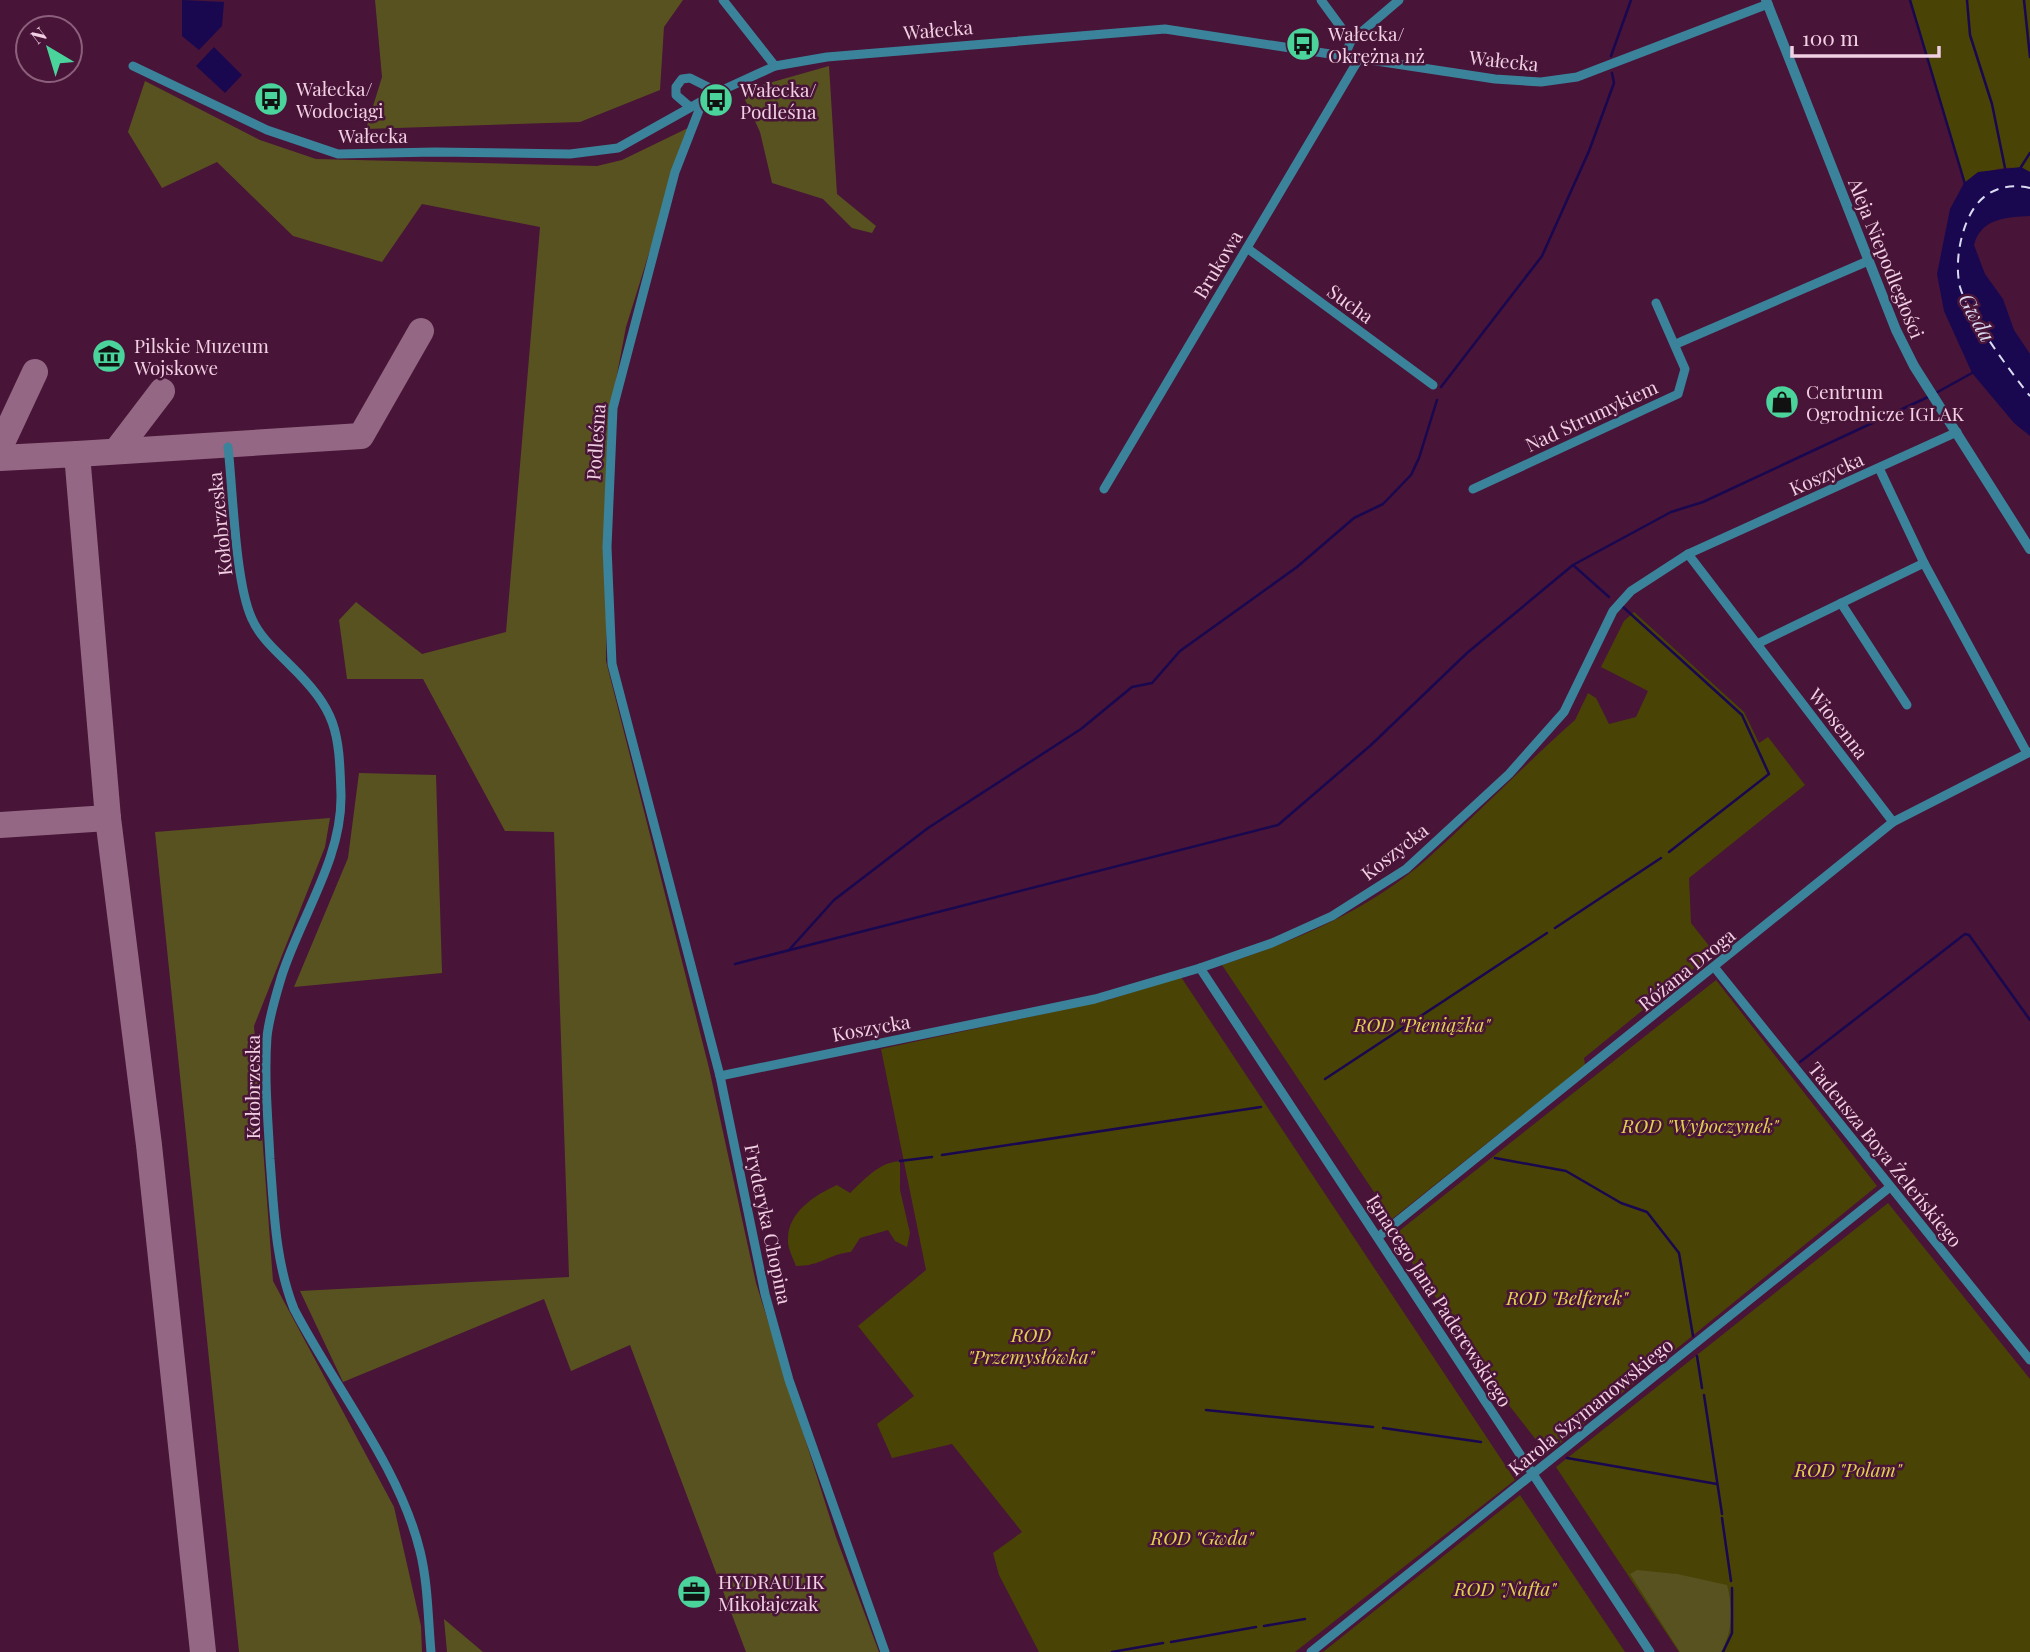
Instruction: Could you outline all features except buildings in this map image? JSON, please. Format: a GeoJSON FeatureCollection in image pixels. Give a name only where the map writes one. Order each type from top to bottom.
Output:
{"type":"FeatureCollection","features":[{"type":"Feature","properties":{"kind":"street"},"geometry":{"type":"LineString","coordinates":[[723,0],[775,66]]}},
{"type":"Feature","properties":{"kind":"street"},"geometry":{"type":"LineString","coordinates":[[1321,0],[1351,41]]}},
{"type":"Feature","properties":{"kind":"street"},"geometry":{"type":"LineString","coordinates":[[1345,54],[1351,41],[1399,0]]}},
{"type":"Feature","properties":{"kind":"street","name":"Wałecka"},"geometry":{"type":"LineString","coordinates":[[133,66],[267,130],[338,154],[570,154],[618,148],[718,92],[775,66],[827,57],[1165,29],[1345,54],[1495,79],[1559,81],[1600,69],[1767,2]]}},
{"type":"Feature","properties":{"kind":"street","name":"Aleja Niepodległości"},"geometry":{"type":"LineString","coordinates":[[1767,2],[1890,318],[1927,386],[2030,549]]}},
{"type":"Feature","properties":{"kind":"street","name":"Brukowa"},"geometry":{"type":"LineString","coordinates":[[1104,489],[1360,57]]}},
{"type":"Feature","properties":{"kind":"street"},"geometry":{"type":"LineString","coordinates":[[690,107],[676,95],[676,87],[682,79],[690,79],[718,92]]}},
{"type":"Feature","properties":{"kind":"street","name":"Podleśna"},"geometry":{"type":"LineString","coordinates":[[645,795],[612,664],[607,547],[613,408],[675,172],[703,100]]}},
{"type":"Feature","properties":{"kind":"street","name":"Sucha"},"geometry":{"type":"LineString","coordinates":[[1247,248],[1433,385]]}},
{"type":"Feature","properties":{"kind":"street"},"geometry":{"type":"LineString","coordinates":[[1676,345],[1868,261]]}},
{"type":"Feature","properties":{"kind":"street","name":"Nad Strumykiem"},"geometry":{"type":"LineString","coordinates":[[1473,489],[1678,394],[1685,369],[1656,303]]}},
{"type":"Feature","properties":{"kind":"street","name":"Koszycka"},"geometry":{"type":"LineString","coordinates":[[720,1076],[1094,999],[1200,968],[1272,943],[1332,916],[1406,869],[1509,774],[1564,712],[1622,598],[1688,554],[1956,432]]}},
{"type":"Feature","properties":{"kind":"street","name":"Kołobrzeska"},"geometry":{"type":"LineString","coordinates":[[228,447],[242,580],[250,617],[265,640],[324,703],[334,720],[338,741],[341,798],[337,832],[282,974],[267,1035],[269,1140],[276,1241],[284,1283],[294,1309],[389,1473],[412,1525],[420,1552],[431,1652]]}},
{"type":"Feature","properties":{"kind":"street"},"geometry":{"type":"LineString","coordinates":[[1879,468],[1924,563],[2028,753]]}},
{"type":"Feature","properties":{"kind":"street","name":"Wiosenna"},"geometry":{"type":"LineString","coordinates":[[1688,554],[1894,822]]}},
{"type":"Feature","properties":{"kind":"street"},"geometry":{"type":"LineString","coordinates":[[1757,644],[1924,563]]}},
{"type":"Feature","properties":{"kind":"street"},"geometry":{"type":"LineString","coordinates":[[1841,603],[1907,705]]}},
{"type":"Feature","properties":{"kind":"street","name":"Różana Droga"},"geometry":{"type":"LineString","coordinates":[[1378,1237],[1716,968],[1894,822],[2028,753]]}},
{"type":"Feature","properties":{"kind":"street","name":"Fryderyka Chopina"},"geometry":{"type":"LineString","coordinates":[[645,795],[720,1076],[765,1294],[789,1380],[885,1652]]}},
{"type":"Feature","properties":{"kind":"street","name":"Ignacego Jana Paderewskiego"},"geometry":{"type":"LineString","coordinates":[[1200,968],[1650,1652]]}},
{"type":"Feature","properties":{"kind":"street","name":"Tadeusza Boya Żeleńskiego"},"geometry":{"type":"LineString","coordinates":[[1716,968],[2030,1360]]}},
{"type":"Feature","properties":{"kind":"street","name":"Karola Szymanowskiego"},"geometry":{"type":"LineString","coordinates":[[1311,1652],[1890,1187]]}},
{"type":"Feature","properties":{"kind":"green space"},"geometry":{"type":"Polygon","coordinates":[[[1910,0],[2030,0],[2030,172],[2014,168],[1996,169],[1964,183],[1910,0]]]}},
{"type":"Feature","properties":{"kind":"green space","name":"ROD \"Pieniążka\""},"geometry":{"type":"Polygon","coordinates":[[[1634,612],[1744,712],[1759,743],[1768,737],[1805,785],[1689,878],[1691,923],[1714,952],[1584,1058],[1585,1065],[1392,1219],[1222,965],[1329,923],[1380,895],[1403,878],[1445,843],[1575,720],[1588,693],[1596,698],[1609,724],[1636,717],[1648,691],[1601,667],[1624,621],[1634,612]]]}},
{"type":"Feature","properties":{"kind":"green space"},"geometry":{"type":"Polygon","coordinates":[[[1181,977],[1515,1480],[1295,1652],[1039,1652],[999,1575],[993,1553],[1022,1532],[952,1444],[892,1458],[877,1424],[914,1396],[858,1326],[926,1270],[881,1049],[1108,1000],[1181,977]]]}},
{"type":"Feature","properties":{"kind":"green space"},"geometry":{"type":"Polygon","coordinates":[[[1716,980],[1877,1186],[1547,1454],[1508,1404],[1396,1239],[1399,1231],[1716,980]]]}},
{"type":"Feature","properties":{"kind":"green space"},"geometry":{"type":"Polygon","coordinates":[[[900,1161],[900,1190],[910,1233],[907,1247],[895,1241],[888,1230],[860,1238],[851,1252],[796,1266],[788,1245],[789,1229],[804,1206],[837,1185],[850,1193],[879,1168],[900,1161]]]}},
{"type":"Feature","properties":{"kind":"green space","name":"ROD \"Polam\""},"geometry":{"type":"Polygon","coordinates":[[[1888,1203],[2030,1379],[2030,1652],[1679,1652],[1556,1467],[1888,1203]]]}},
{"type":"Feature","properties":{"kind":"green space","name":"ROD \"Nafta\""},"geometry":{"type":"Polygon","coordinates":[[[1520,1495],[1625,1652],[1323,1652],[1520,1495]]]}},
{"type":"Feature","properties":{"kind":"shaded area"},"geometry":{"type":"Polygon","coordinates":[[[375,0],[683,0],[664,27],[660,90],[580,122],[366,129],[382,77],[375,0]]]}},
{"type":"Feature","properties":{"kind":"shaded area"},"geometry":{"type":"Polygon","coordinates":[[[829,66],[837,194],[876,226],[872,233],[852,228],[823,199],[772,183],[760,132],[741,91],[829,66]]]}},
{"type":"Feature","properties":{"kind":"shaded area"},"geometry":{"type":"Polygon","coordinates":[[[145,81],[260,140],[316,159],[597,166],[622,160],[688,128],[626,327],[608,422],[606,661],[709,1068],[756,1283],[836,1537],[879,1652],[746,1652],[630,1345],[571,1371],[544,1299],[343,1382],[300,1291],[569,1277],[554,832],[505,831],[423,679],[347,679],[339,620],[356,602],[422,654],[506,632],[540,227],[422,204],[382,262],[293,236],[217,162],[162,188],[128,132],[145,81]]]}},
{"type":"Feature","properties":{"kind":"shaded area"},"geometry":{"type":"Polygon","coordinates":[[[359,773],[436,775],[442,973],[294,987],[348,858],[359,773]]]}},
{"type":"Feature","properties":{"kind":"shaded area"},"geometry":{"type":"Polygon","coordinates":[[[330,818],[325,847],[254,1026],[273,1281],[394,1507],[421,1626],[422,1652],[239,1652],[155,832],[330,818]]]}},
{"type":"Feature","properties":{"kind":"shaded area"},"geometry":{"type":"Polygon","coordinates":[[[1637,1570],[1677,1574],[1727,1585],[1731,1619],[1721,1652],[1680,1652],[1630,1574],[1637,1570]]]}},
{"type":"Feature","properties":{"kind":"shaded area"},"geometry":{"type":"Polygon","coordinates":[[[444,1619],[483,1652],[447,1652],[444,1619]]]}},
{"type":"Feature","properties":{"kind":"water"},"geometry":{"type":"Polygon","coordinates":[[[182,0],[224,2],[222,26],[199,50],[182,36],[182,0]]]}},
{"type":"Feature","properties":{"kind":"water"},"geometry":{"type":"Polygon","coordinates":[[[214,47],[242,75],[225,93],[196,66],[214,47]]]}},
{"type":"Feature","properties":{"kind":"water","name":"Gwda"},"geometry":{"type":"Polygon","coordinates":[[[2021,167],[2030,172],[2030,216],[2004,218],[1989,224],[1977,236],[1974,245],[1985,274],[2003,299],[2014,330],[2030,354],[2030,436],[2014,423],[1972,373],[1944,311],[1937,274],[1950,209],[1964,183],[1978,172],[2021,167]]]}},
{"type":"Feature","properties":{"kind":"waterway"},"geometry":{"type":"LineString","coordinates":[[1611,56],[1631,0]]}},
{"type":"Feature","properties":{"kind":"waterway"},"geometry":{"type":"LineString","coordinates":[[1910,0],[1965,184]]}},
{"type":"Feature","properties":{"kind":"waterway"},"geometry":{"type":"LineString","coordinates":[[1967,0],[1970,35],[1992,104],[2006,173]]}},
{"type":"Feature","properties":{"kind":"waterway"},"geometry":{"type":"LineString","coordinates":[[2024,0],[2030,57]]}},
{"type":"Feature","properties":{"kind":"waterway"},"geometry":{"type":"LineString","coordinates":[[1441,387],[1542,256],[1589,151],[1614,83],[1612,73]]}},
{"type":"Feature","properties":{"kind":"waterway"},"geometry":{"type":"LineString","coordinates":[[2021,167],[2030,153]]}},
{"type":"Feature","properties":{"kind":"waterway"},"geometry":{"type":"LineString","coordinates":[[1934,394],[1972,373]]}},
{"type":"Feature","properties":{"kind":"waterway"},"geometry":{"type":"LineString","coordinates":[[735,964],[1278,825],[1371,745],[1467,653],[1573,565],[1671,512],[1703,502],[1928,397]]}},
{"type":"Feature","properties":{"kind":"waterway"},"geometry":{"type":"LineString","coordinates":[[789,950],[834,900],[928,828],[1081,729],[1132,687],[1152,683],[1180,651],[1297,567],[1354,518],[1383,504],[1411,475],[1437,400]]}},
{"type":"Feature","properties":{"kind":"waterway"},"geometry":{"type":"LineString","coordinates":[[1573,565],[1609,597]]}},
{"type":"Feature","properties":{"kind":"waterway"},"geometry":{"type":"LineString","coordinates":[[1623,607],[1742,715],[1769,774],[1669,852]]}},
{"type":"Feature","properties":{"kind":"waterway"},"geometry":{"type":"LineString","coordinates":[[1555,928],[1661,858]]}},
{"type":"Feature","properties":{"kind":"waterway"},"geometry":{"type":"LineString","coordinates":[[1325,1079],[1547,933]]}},
{"type":"Feature","properties":{"kind":"waterway"},"geometry":{"type":"LineString","coordinates":[[1800,1062],[1965,934],[1969,935],[2030,1020]]}},
{"type":"Feature","properties":{"kind":"waterway"},"geometry":{"type":"LineString","coordinates":[[942,1155],[1261,1107]]}},
{"type":"Feature","properties":{"kind":"waterway"},"geometry":{"type":"LineString","coordinates":[[900,1161],[932,1157]]}},
{"type":"Feature","properties":{"kind":"waterway"},"geometry":{"type":"LineString","coordinates":[[1495,1158],[1566,1171],[1621,1203],[1647,1212],[1679,1253],[1693,1336]]}},
{"type":"Feature","properties":{"kind":"waterway"},"geometry":{"type":"LineString","coordinates":[[1697,1356],[1702,1388]]}},
{"type":"Feature","properties":{"kind":"waterway"},"geometry":{"type":"LineString","coordinates":[[1704,1395],[1722,1514]]}},
{"type":"Feature","properties":{"kind":"waterway"},"geometry":{"type":"LineString","coordinates":[[1206,1410],[1373,1427]]}},
{"type":"Feature","properties":{"kind":"waterway"},"geometry":{"type":"LineString","coordinates":[[1383,1428],[1481,1442]]}},
{"type":"Feature","properties":{"kind":"waterway"},"geometry":{"type":"LineString","coordinates":[[1567,1458],[1717,1484]]}},
{"type":"Feature","properties":{"kind":"waterway"},"geometry":{"type":"LineString","coordinates":[[1722,1518],[1731,1581]]}},
{"type":"Feature","properties":{"kind":"waterway"},"geometry":{"type":"LineString","coordinates":[[1723,1652],[1732,1633],[1732,1588]]}},
{"type":"Feature","properties":{"kind":"waterway"},"geometry":{"type":"LineString","coordinates":[[1264,1626],[1305,1619]]}},
{"type":"Feature","properties":{"kind":"waterway"},"geometry":{"type":"LineString","coordinates":[[1171,1642],[1256,1627]]}},
{"type":"Feature","properties":{"kind":"waterway"},"geometry":{"type":"LineString","coordinates":[[1112,1652],[1163,1643]]}},
{"type":"Feature","properties":{"kind":"ferry route"},"geometry":{"type":"LineString","coordinates":[[2030,188],[2001,188],[1988,194],[1977,204],[1963,232],[1958,266],[1960,287],[1971,312],[2030,396]]}},
{"type":"Feature","properties":{"kind":"taxiway"},"geometry":{"type":"LineString","coordinates":[[77,454],[361,436],[421,331]]}},
{"type":"Feature","properties":{"kind":"taxiway"},"geometry":{"type":"LineString","coordinates":[[0,447],[35,372]]}},
{"type":"Feature","properties":{"kind":"taxiway"},"geometry":{"type":"LineString","coordinates":[[117,450],[162,391]]}},
{"type":"Feature","properties":{"kind":"taxiway"},"geometry":{"type":"LineString","coordinates":[[0,458],[77,454],[108,818],[149,1145],[203,1652]]}},
{"type":"Feature","properties":{"kind":"taxiway"},"geometry":{"type":"LineString","coordinates":[[0,825],[108,818]]}},
{"type":"Feature","properties":{"kind":"place","name":"Wałecka/ Okrężna nż"},"geometry":{"type":"Point","coordinates":[1303,44]}},
{"type":"Feature","properties":{"kind":"place","name":"Wałecka/ Wodociągi"},"geometry":{"type":"Point","coordinates":[271,99]}},
{"type":"Feature","properties":{"kind":"place","name":"Wałecka/ Podleśna"},"geometry":{"type":"Point","coordinates":[716,100]}},
{"type":"Feature","properties":{"kind":"place","name":"Pilskie Muzeum Wojskowe"},"geometry":{"type":"Point","coordinates":[109,356]}},
{"type":"Feature","properties":{"kind":"place","name":"Centrum Ogrodnicze IGLAK"},"geometry":{"type":"Point","coordinates":[1782,402]}},
{"type":"Feature","properties":{"kind":"place","name":"HYDRAULIK Mikołajczak"},"geometry":{"type":"Point","coordinates":[694,1592]}},
{"type":"Feature","properties":{"kind":"park label","name":"ROD \"Wypoczynek\""},"geometry":{"type":"Point","coordinates":[1700,1125]}},
{"type":"Feature","properties":{"kind":"park label","name":"ROD \"Belferek\""},"geometry":{"type":"Point","coordinates":[1567,1297]}},
{"type":"Feature","properties":{"kind":"park label","name":"ROD \"Przemysłówka\""},"geometry":{"type":"Point","coordinates":[1031,1345]}},
{"type":"Feature","properties":{"kind":"park label","name":"ROD \"Gwda\""},"geometry":{"type":"Point","coordinates":[1202,1537]}}]}
